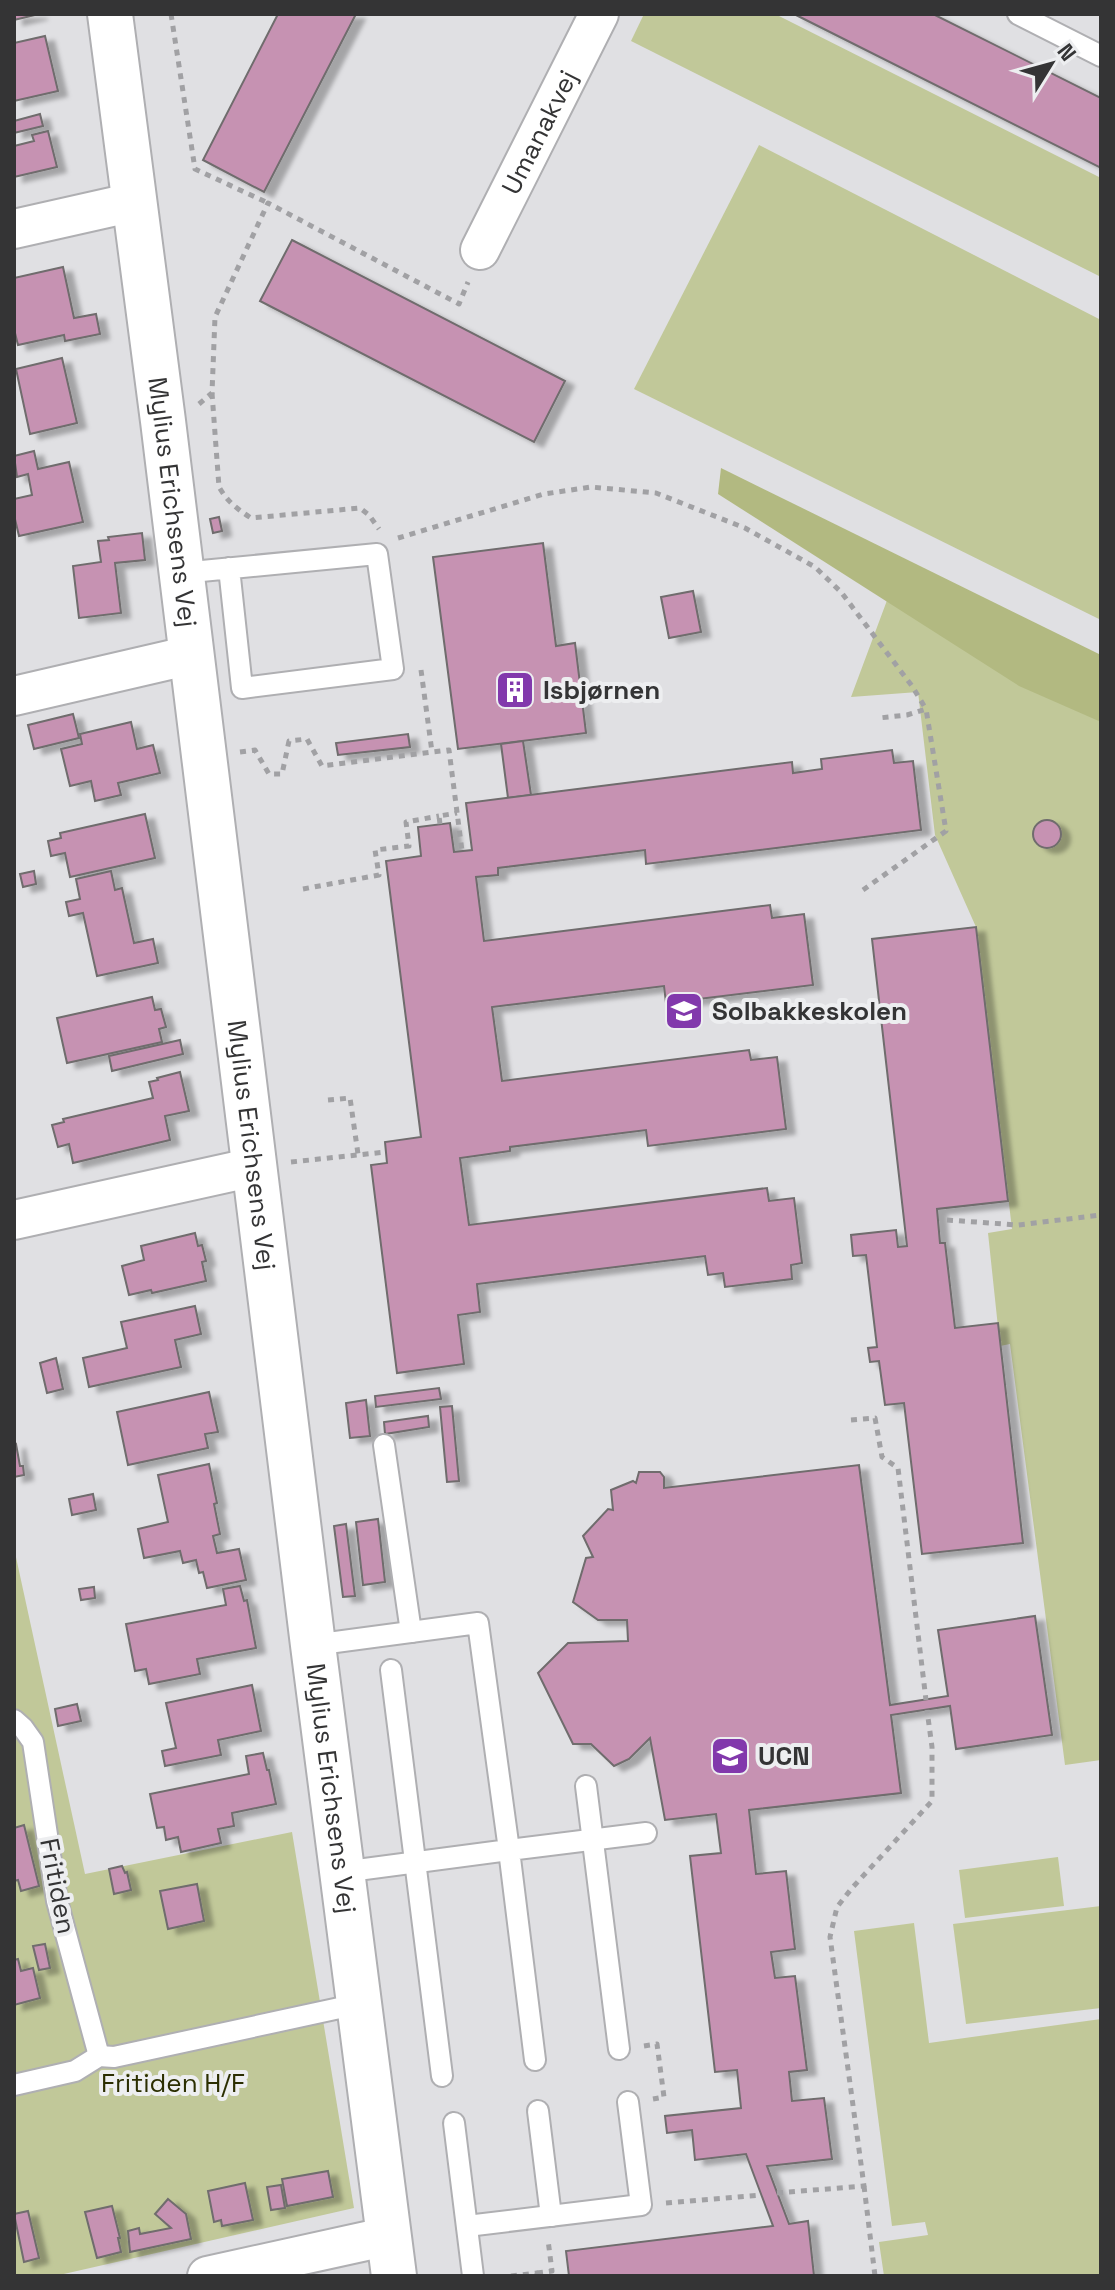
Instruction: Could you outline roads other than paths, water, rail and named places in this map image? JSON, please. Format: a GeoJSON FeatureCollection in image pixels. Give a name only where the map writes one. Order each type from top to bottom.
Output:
{"type":"FeatureCollection","features":[{"type":"Feature","properties":{"kind":"street","name":"Mylius Erichsens Vej"},"geometry":{"type":"LineString","coordinates":[[110,14],[391,2256]]}},
{"type":"Feature","properties":{"kind":"street","name":"Umanakvej"},"geometry":{"type":"LineString","coordinates":[[480,250],[599,14]]}},
{"type":"Feature","properties":{"kind":"street"},"geometry":{"type":"LineString","coordinates":[[14,229],[134,202]]}},
{"type":"Feature","properties":{"kind":"street"},"geometry":{"type":"LineString","coordinates":[[14,696],[191,655]]}},
{"type":"Feature","properties":{"kind":"street"},"geometry":{"type":"LineString","coordinates":[[14,1220],[254,1167]]}},
{"type":"Feature","properties":{"kind":"street"},"geometry":{"type":"LineString","coordinates":[[207,2276],[391,2256]]}},
{"type":"Feature","properties":{"kind":"lane"},"geometry":{"type":"LineString","coordinates":[[1018,14],[1101,56]]}},
{"type":"Feature","properties":{"kind":"lane"},"geometry":{"type":"LineString","coordinates":[[181,573],[381,547],[393,669],[242,688],[229,568]]}},
{"type":"Feature","properties":{"kind":"lane"},"geometry":{"type":"LineString","coordinates":[[384,1445],[411,1632]]}},
{"type":"Feature","properties":{"kind":"lane"},"geometry":{"type":"LineString","coordinates":[[313,1645],[478,1623],[535,2060]]}},
{"type":"Feature","properties":{"kind":"lane"},"geometry":{"type":"LineString","coordinates":[[391,1670],[442,2076]]}},
{"type":"Feature","properties":{"kind":"lane","name":"Fritiden"},"geometry":{"type":"LineString","coordinates":[[14,1720],[33,1742],[57,1901],[99,2056]]}},
{"type":"Feature","properties":{"kind":"lane"},"geometry":{"type":"LineString","coordinates":[[586,1786],[619,2049]]}},
{"type":"Feature","properties":{"kind":"lane"},"geometry":{"type":"LineString","coordinates":[[342,1872],[646,1833]]}},
{"type":"Feature","properties":{"kind":"lane"},"geometry":{"type":"LineString","coordinates":[[14,2085],[75,2071],[99,2056],[114,2057],[358,2004]]}},
{"type":"Feature","properties":{"kind":"lane"},"geometry":{"type":"LineString","coordinates":[[467,2226],[641,2205],[628,2102]]}},
{"type":"Feature","properties":{"kind":"lane"},"geometry":{"type":"LineString","coordinates":[[538,2111],[548,2216]]}},
{"type":"Feature","properties":{"kind":"lane"},"geometry":{"type":"LineString","coordinates":[[454,2123],[473,2276]]}},
{"type":"Feature","properties":{"kind":"place","name":"Isbjørnen"},"geometry":{"type":"Point","coordinates":[515,690]}},
{"type":"Feature","properties":{"kind":"place","name":"Solbakkeskolen"},"geometry":{"type":"Point","coordinates":[684,1011]}},
{"type":"Feature","properties":{"kind":"place","name":"UCN"},"geometry":{"type":"Point","coordinates":[730,1756]}},
{"type":"Feature","properties":{"kind":"park label","name":"Fritiden H/F"},"geometry":{"type":"Point","coordinates":[173,2083]}}]}
